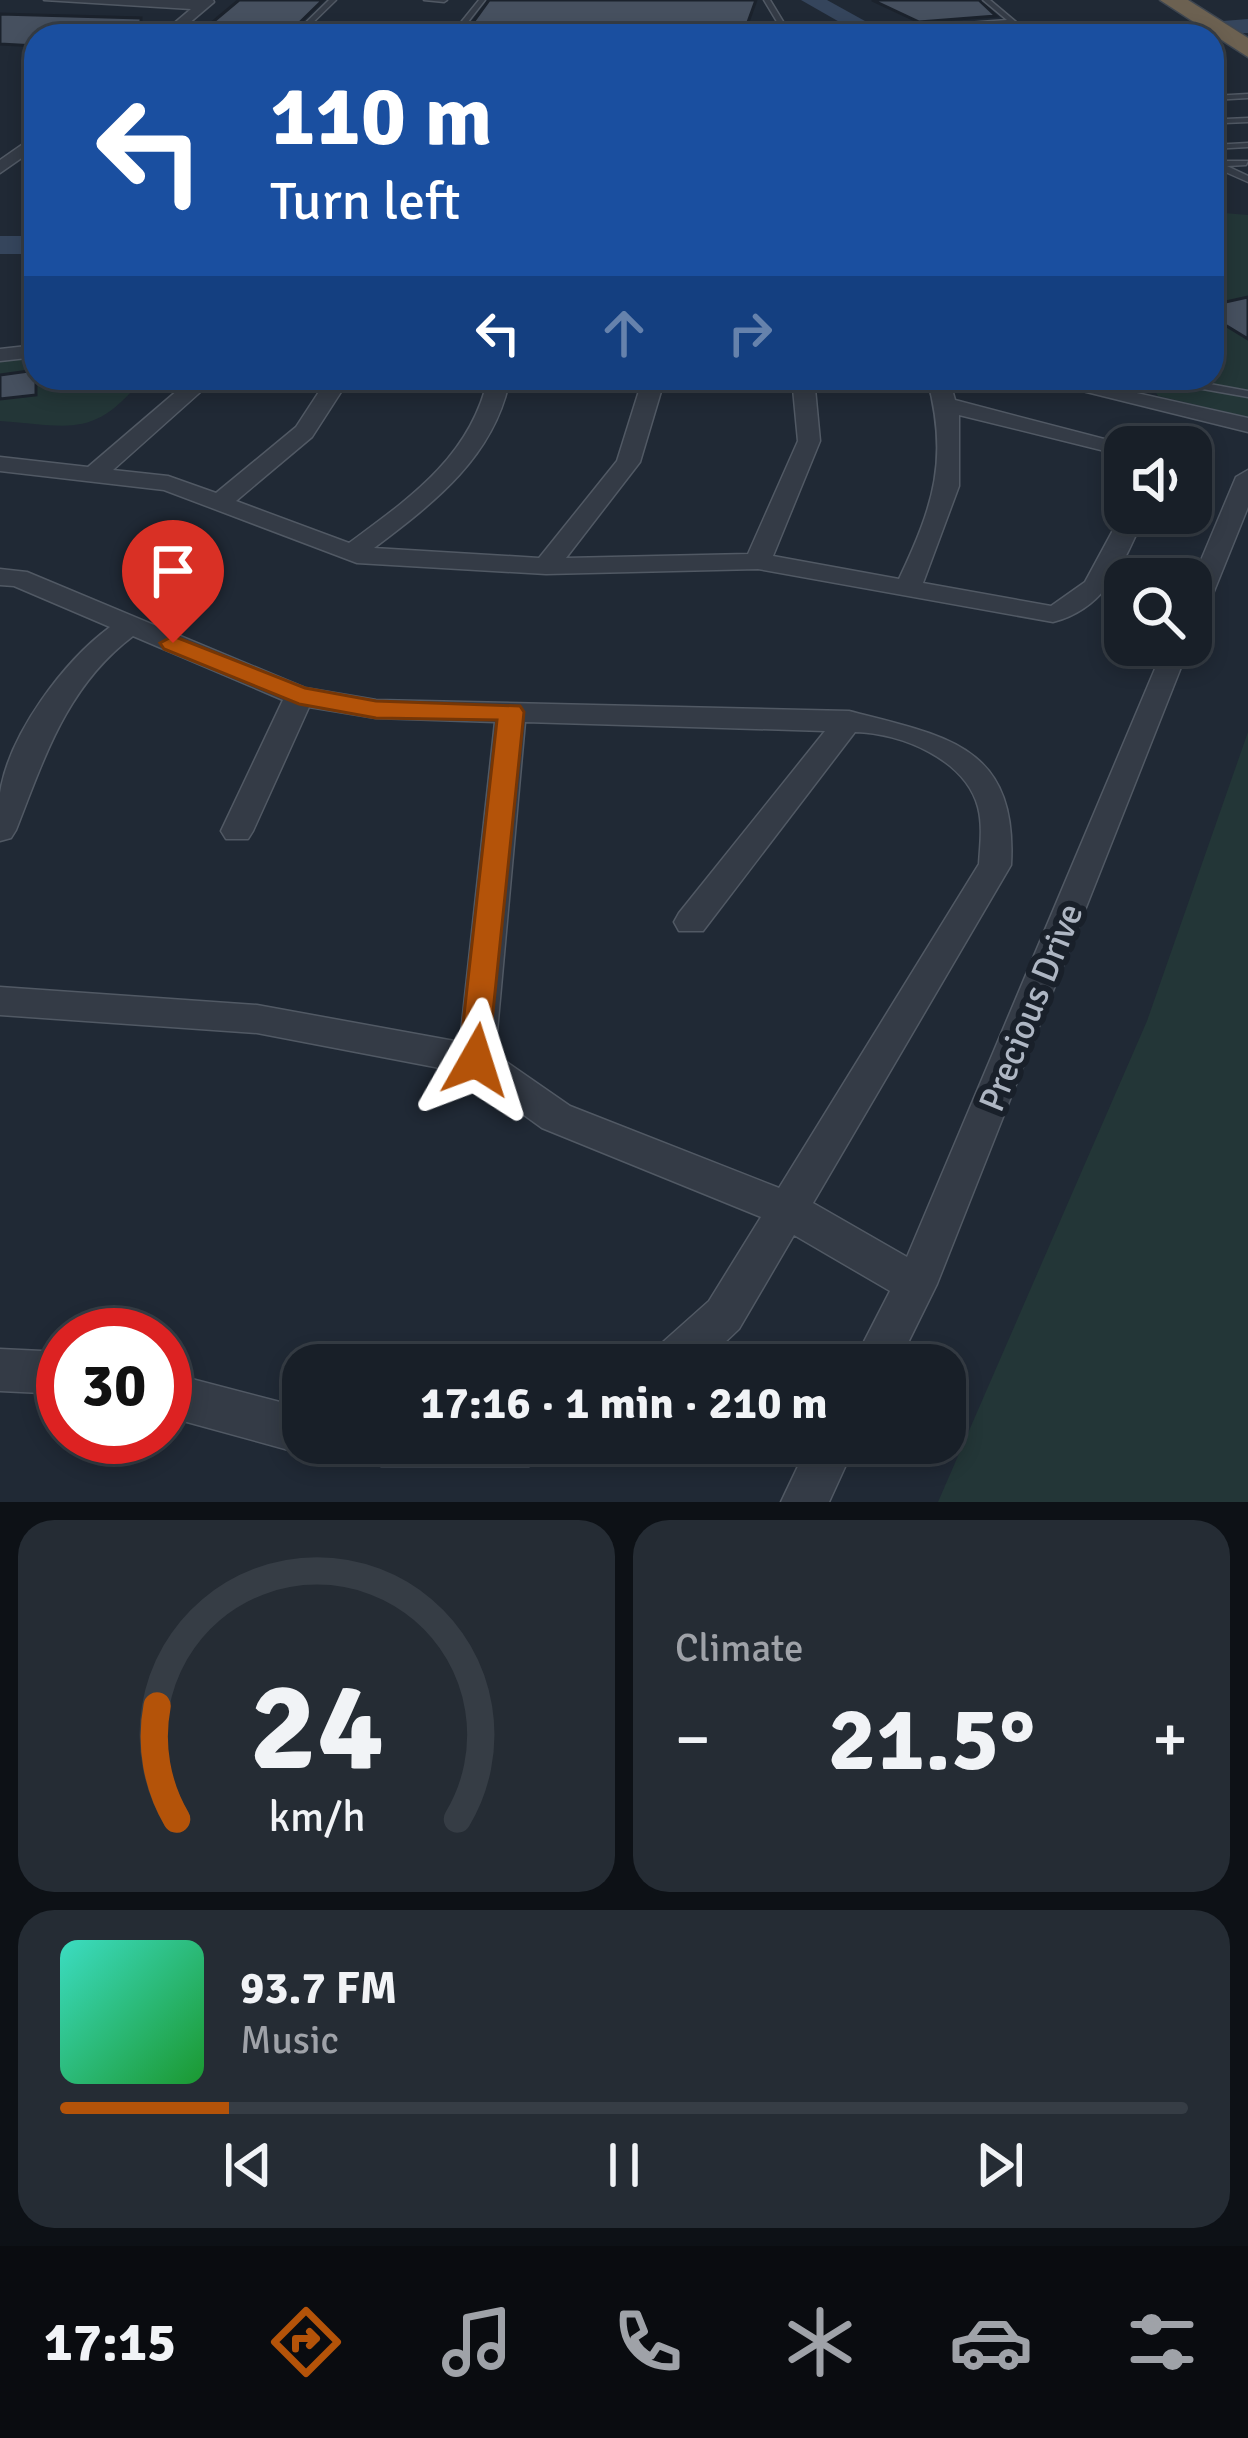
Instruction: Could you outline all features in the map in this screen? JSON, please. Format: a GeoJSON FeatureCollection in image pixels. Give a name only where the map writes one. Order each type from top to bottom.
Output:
{"type":"FeatureCollection","features":[{"type":"Feature","properties":{"kind":"highway"},"geometry":{"type":"LineString","coordinates":[[1224,25],[1248,49]]}},
{"type":"Feature","properties":{"kind":"street"},"geometry":{"type":"LineString","coordinates":[[50,0],[207,3]]}},
{"type":"Feature","properties":{"kind":"street"},"geometry":{"type":"LineString","coordinates":[[181,24],[207,3]]}},
{"type":"Feature","properties":{"kind":"street"},"geometry":{"type":"LineString","coordinates":[[0,168],[24,149]]}},
{"type":"Feature","properties":{"kind":"street"},"geometry":{"type":"LineString","coordinates":[[98,471],[191,390]]}},
{"type":"Feature","properties":{"kind":"street"},"geometry":{"type":"LineString","coordinates":[[219,502],[271,463],[329,404],[334,390]]}},
{"type":"Feature","properties":{"kind":"street"},"geometry":{"type":"LineString","coordinates":[[352,554],[436,487],[480,434],[495,390]]}},
{"type":"Feature","properties":{"kind":"street"},"geometry":{"type":"LineString","coordinates":[[546,566],[628,462],[650,390]]}},
{"type":"Feature","properties":{"kind":"street"},"geometry":{"type":"LineString","coordinates":[[758,561],[809,441],[804,390]]}},
{"type":"Feature","properties":{"kind":"street"},"geometry":{"type":"LineString","coordinates":[[908,588],[950,497],[954,437],[942,390]]}},
{"type":"Feature","properties":{"kind":"street"},"geometry":{"type":"LineString","coordinates":[[1116,390],[1248,425]]}},
{"type":"Feature","properties":{"kind":"street"},"geometry":{"type":"LineString","coordinates":[[947,405],[1104,444]]}},
{"type":"Feature","properties":{"kind":"street"},"geometry":{"type":"LineString","coordinates":[[0,464],[98,471],[168,483],[352,554],[546,566],[758,561],[1053,614],[1078,608],[1094,592],[1123,534]]}},
{"type":"Feature","properties":{"kind":"street"},"geometry":{"type":"LineString","coordinates":[[1212,565],[1248,477]]}},
{"type":"Feature","properties":{"kind":"street"},"geometry":{"type":"LineString","coordinates":[[0,577],[18,578],[299,696],[376,709],[849,720],[911,732],[968,765],[990,788],[999,839],[995,865],[724,1315],[693,1344]]}},
{"type":"Feature","properties":{"kind":"street"},"geometry":{"type":"LineString","coordinates":[[0,830],[54,701],[82,660],[130,626]]}},
{"type":"Feature","properties":{"kind":"street","name":"Precious Drive"},"geometry":{"type":"LineString","coordinates":[[885,1344],[916,1285],[1170,666]]}},
{"type":"Feature","properties":{"kind":"street"},"geometry":{"type":"LineString","coordinates":[[237,831],[299,696]]}},
{"type":"Feature","properties":{"kind":"street"},"geometry":{"type":"LineString","coordinates":[[476,1060],[511,712]]}},
{"type":"Feature","properties":{"kind":"street"},"geometry":{"type":"LineString","coordinates":[[691,922],[849,720]]}},
{"type":"Feature","properties":{"kind":"street"},"geometry":{"type":"LineString","coordinates":[[0,1001],[257,1018],[476,1060],[556,1117],[788,1210],[916,1285]]}},
{"type":"Feature","properties":{"kind":"street"},"geometry":{"type":"LineString","coordinates":[[0,1370],[36,1371]]}},
{"type":"Feature","properties":{"kind":"street"},"geometry":{"type":"LineString","coordinates":[[192,1401],[282,1425]]}},
{"type":"Feature","properties":{"kind":"street"},"geometry":{"type":"LineString","coordinates":[[805,1502],[823,1464]]}},
{"type":"Feature","properties":{"kind":"lane"},"geometry":{"type":"LineString","coordinates":[[308,24],[333,0]]}},
{"type":"Feature","properties":{"kind":"lane"},"geometry":{"type":"LineString","coordinates":[[427,0],[444,0]]}},
{"type":"Feature","properties":{"kind":"lane"},"geometry":{"type":"LineString","coordinates":[[459,24],[478,0]]}},
{"type":"Feature","properties":{"kind":"lane"},"geometry":{"type":"LineString","coordinates":[[972,24],[1013,22],[986,0]]}},
{"type":"Feature","properties":{"kind":"shaded area"},"geometry":{"type":"Polygon","coordinates":[[[1224,213],[1248,215],[1248,417],[1158,396],[1154,390],[1224,390],[1224,213]]]}},
{"type":"Feature","properties":{"kind":"shaded area"},"geometry":{"type":"Polygon","coordinates":[[[24,355],[24,390],[133,390],[110,411],[80,424],[0,421],[0,358],[24,355]]]}},
{"type":"Feature","properties":{"kind":"shaded area"},"geometry":{"type":"Polygon","coordinates":[[[1248,732],[1248,1502],[938,1502],[955,1464],[966,1464],[966,1438],[1147,1021],[1248,732]]]}},
{"type":"Feature","properties":{"kind":"building"},"geometry":{"type":"Polygon","coordinates":[[[239,0],[323,0],[298,24],[210,24],[239,0]]]}},
{"type":"Feature","properties":{"kind":"building"},"geometry":{"type":"Polygon","coordinates":[[[489,0],[756,0],[747,24],[472,24],[489,0]]]}},
{"type":"Feature","properties":{"kind":"building"},"geometry":{"type":"Polygon","coordinates":[[[872,0],[979,0],[996,16],[919,22],[872,0]]]}},
{"type":"Feature","properties":{"kind":"building"},"geometry":{"type":"Polygon","coordinates":[[[0,14],[141,18],[141,24],[24,24],[24,45],[0,44],[0,14]]]}},
{"type":"Feature","properties":{"kind":"building"},"geometry":{"type":"Polygon","coordinates":[[[1248,297],[1248,339],[1224,324],[1224,302],[1248,297]]]}},
{"type":"Feature","properties":{"kind":"building"},"geometry":{"type":"Polygon","coordinates":[[[24,372],[24,390],[36,390],[36,395],[0,399],[0,375],[24,372]]]}},
{"type":"Feature","properties":{"kind":"waterway"},"geometry":{"type":"LineString","coordinates":[[811,0],[858,24]]}},
{"type":"Feature","properties":{"kind":"waterway"},"geometry":{"type":"LineString","coordinates":[[1224,28],[1248,26]]}},
{"type":"Feature","properties":{"kind":"waterway"},"geometry":{"type":"LineString","coordinates":[[0,245],[24,245]]}},
{"type":"Feature","properties":{"kind":"route"},"geometry":{"type":"LineString","coordinates":[[173,643],[299,696],[376,709],[511,712],[476,1060]]}}]}
